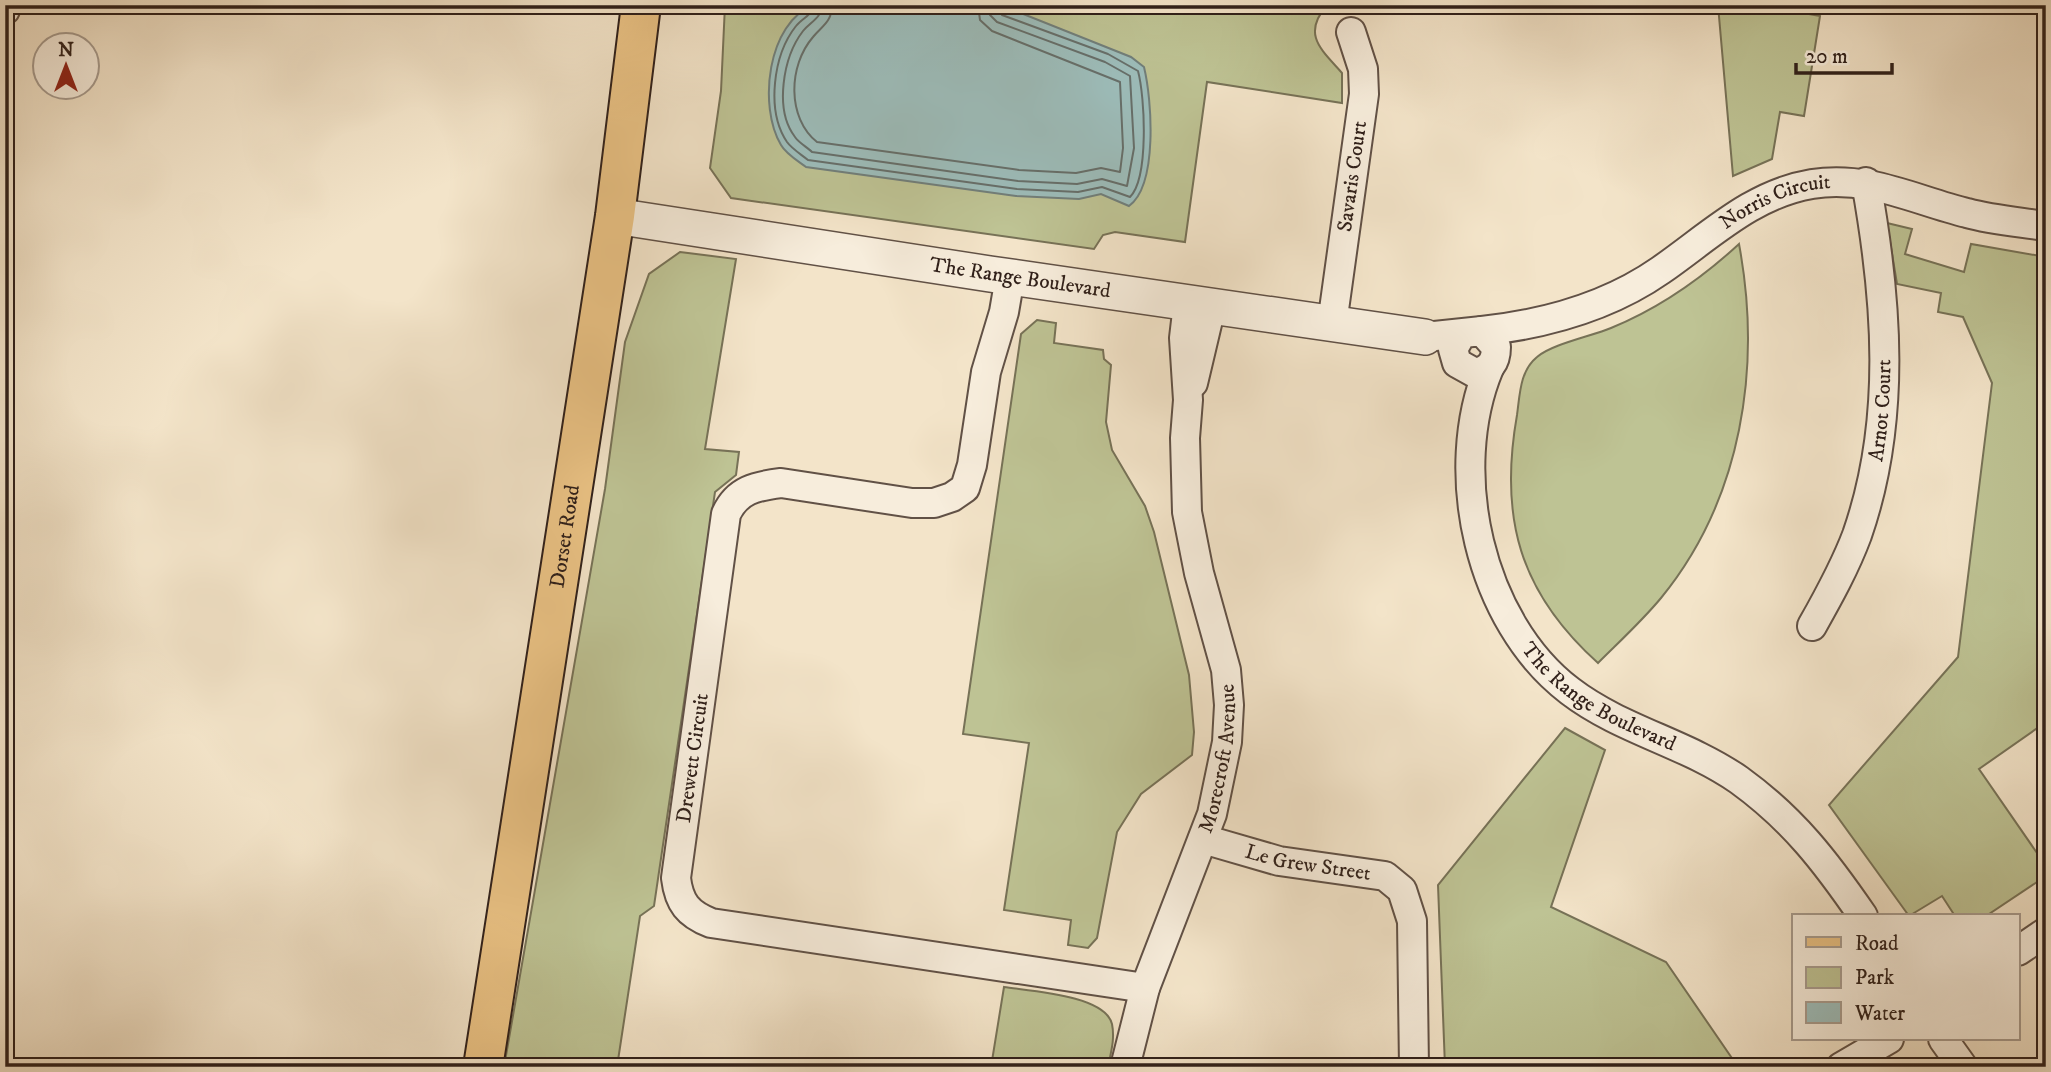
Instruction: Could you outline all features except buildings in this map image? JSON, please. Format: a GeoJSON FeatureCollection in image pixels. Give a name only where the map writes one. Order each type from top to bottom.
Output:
{"type":"FeatureCollection","features":[{"type":"Feature","properties":{"kind":"main road","name":"Dorset Road"},"geometry":{"type":"LineString","coordinates":[[483,1067],[615,216],[641,5]]}},
{"type":"Feature","properties":{"kind":"street","name":"Savaris Court"},"geometry":{"type":"LineString","coordinates":[[1332,324],[1364,94],[1363,69],[1351,32]]}},
{"type":"Feature","properties":{"kind":"street","name":"Norris Circuit"},"geometry":{"type":"LineString","coordinates":[[1471,333],[1526,326],[1594,307],[1660,271],[1760,199],[1814,183],[1866,182],[1969,214],[2046,226]]}},
{"type":"Feature","properties":{"kind":"street","name":"Arnot Court"},"geometry":{"type":"LineString","coordinates":[[1812,626],[1857,535],[1881,429],[1886,371],[1885,316],[1878,248],[1866,182]]}},
{"type":"Feature","properties":{"kind":"street","name":"The Range Boulevard"},"geometry":{"type":"LineString","coordinates":[[615,216],[1425,337],[1471,333]]}},
{"type":"Feature","properties":{"kind":"street","name":"Drewett Circuit"},"geometry":{"type":"LineString","coordinates":[[1000,275],[985,310],[986,372],[972,465],[965,488],[952,497],[934,503],[912,503],[781,483],[759,485],[732,501],[724,527],[676,878],[678,895],[686,908],[711,923],[1145,988]]}},
{"type":"Feature","properties":{"kind":"street","name":"Morecroft Avenue"},"geometry":{"type":"LineString","coordinates":[[1125,1067],[1145,988],[1203,839],[1222,777],[1229,705],[1226,670],[1199,573],[1187,512],[1185,438],[1188,400],[1184,338],[1200,305]]}},
{"type":"Feature","properties":{"kind":"street"},"geometry":{"type":"LineString","coordinates":[[1475,365],[1526,326]]}},
{"type":"Feature","properties":{"kind":"street"},"geometry":{"type":"LineString","coordinates":[[1471,333],[1496,347],[1475,365],[1453,349],[1471,333]]}},
{"type":"Feature","properties":{"kind":"street"},"geometry":{"type":"LineString","coordinates":[[1425,337],[1475,365]]}},
{"type":"Feature","properties":{"kind":"street","name":"The Range Boulevard"},"geometry":{"type":"LineString","coordinates":[[1475,365],[1477,397],[1470,477],[1472,516],[1488,572],[1513,626],[1537,658],[1568,690],[1595,708],[1704,760],[1737,779],[1772,806],[1802,833],[1862,914]]}},
{"type":"Feature","properties":{"kind":"street","name":"Le Grew Street"},"geometry":{"type":"LineString","coordinates":[[1203,839],[1279,861],[1385,876],[1402,890],[1412,921],[1413,1067]]}},
{"type":"Feature","properties":{"kind":"street"},"geometry":{"type":"LineString","coordinates":[[2020,950],[2046,932]]}},
{"type":"Feature","properties":{"kind":"street"},"geometry":{"type":"LineString","coordinates":[[1841,1067],[1887,1040]]}},
{"type":"Feature","properties":{"kind":"street"},"geometry":{"type":"LineString","coordinates":[[1944,1040],[1964,1067]]}},
{"type":"Feature","properties":{"kind":"green space"},"geometry":{"type":"Polygon","coordinates":[[[725,5],[1327,5],[1319,16],[1315,34],[1317,42],[1342,73],[1342,103],[1207,82],[1185,242],[1115,232],[1103,235],[1094,249],[731,198],[710,168],[721,91],[725,5]]]}},
{"type":"Feature","properties":{"kind":"green space"},"geometry":{"type":"Polygon","coordinates":[[[1718,5],[1759,5],[1820,16],[1804,116],[1780,112],[1772,159],[1733,176],[1718,5]]]}},
{"type":"Feature","properties":{"kind":"green space"},"geometry":{"type":"Polygon","coordinates":[[[1887,223],[1912,229],[1905,254],[1964,272],[1971,244],[2046,257],[2046,722],[1979,769],[2046,866],[2046,876],[1989,914],[1954,914],[1942,896],[1912,914],[1908,914],[1829,805],[1958,657],[1992,383],[1963,317],[1938,312],[1941,293],[1897,284],[1887,223]]]}},
{"type":"Feature","properties":{"kind":"green space"},"geometry":{"type":"Polygon","coordinates":[[[1739,244],[1746,290],[1746,384],[1739,430],[1727,475],[1711,518],[1689,559],[1654,607],[1598,663],[1549,609],[1521,551],[1514,520],[1511,487],[1512,452],[1524,376],[1531,363],[1544,352],[1611,328],[1663,302],[1695,281],[1739,244]]]}},
{"type":"Feature","properties":{"kind":"green space"},"geometry":{"type":"Polygon","coordinates":[[[680,252],[736,259],[705,449],[739,452],[736,475],[715,492],[654,906],[640,916],[617,1067],[504,1067],[605,489],[625,342],[649,274],[680,252]]]}},
{"type":"Feature","properties":{"kind":"green space"},"geometry":{"type":"Polygon","coordinates":[[[1037,320],[1056,323],[1054,343],[1103,350],[1104,359],[1111,365],[1106,422],[1112,450],[1145,506],[1154,532],[1189,675],[1194,732],[1192,755],[1141,794],[1117,832],[1097,938],[1088,948],[1068,945],[1071,920],[1004,910],[1029,743],[963,734],[1021,334],[1037,320]]]}},
{"type":"Feature","properties":{"kind":"green space"},"geometry":{"type":"Polygon","coordinates":[[[1565,728],[1605,750],[1551,907],[1666,962],[1738,1067],[1445,1067],[1438,885],[1565,728]]]}},
{"type":"Feature","properties":{"kind":"green space"},"geometry":{"type":"Polygon","coordinates":[[[1004,987],[1065,996],[1096,1007],[1106,1014],[1112,1024],[1113,1035],[1108,1067],[991,1067],[1004,987]]]}},
{"type":"Feature","properties":{"kind":"water"},"geometry":{"type":"Polygon","coordinates":[[[814,5],[983,5],[1013,10],[1131,57],[1144,67],[1149,100],[1149,161],[1138,195],[1129,206],[1101,194],[1079,199],[1016,196],[806,167],[781,145],[774,129],[769,88],[771,67],[786,29],[798,14],[814,5]]]}}]}
